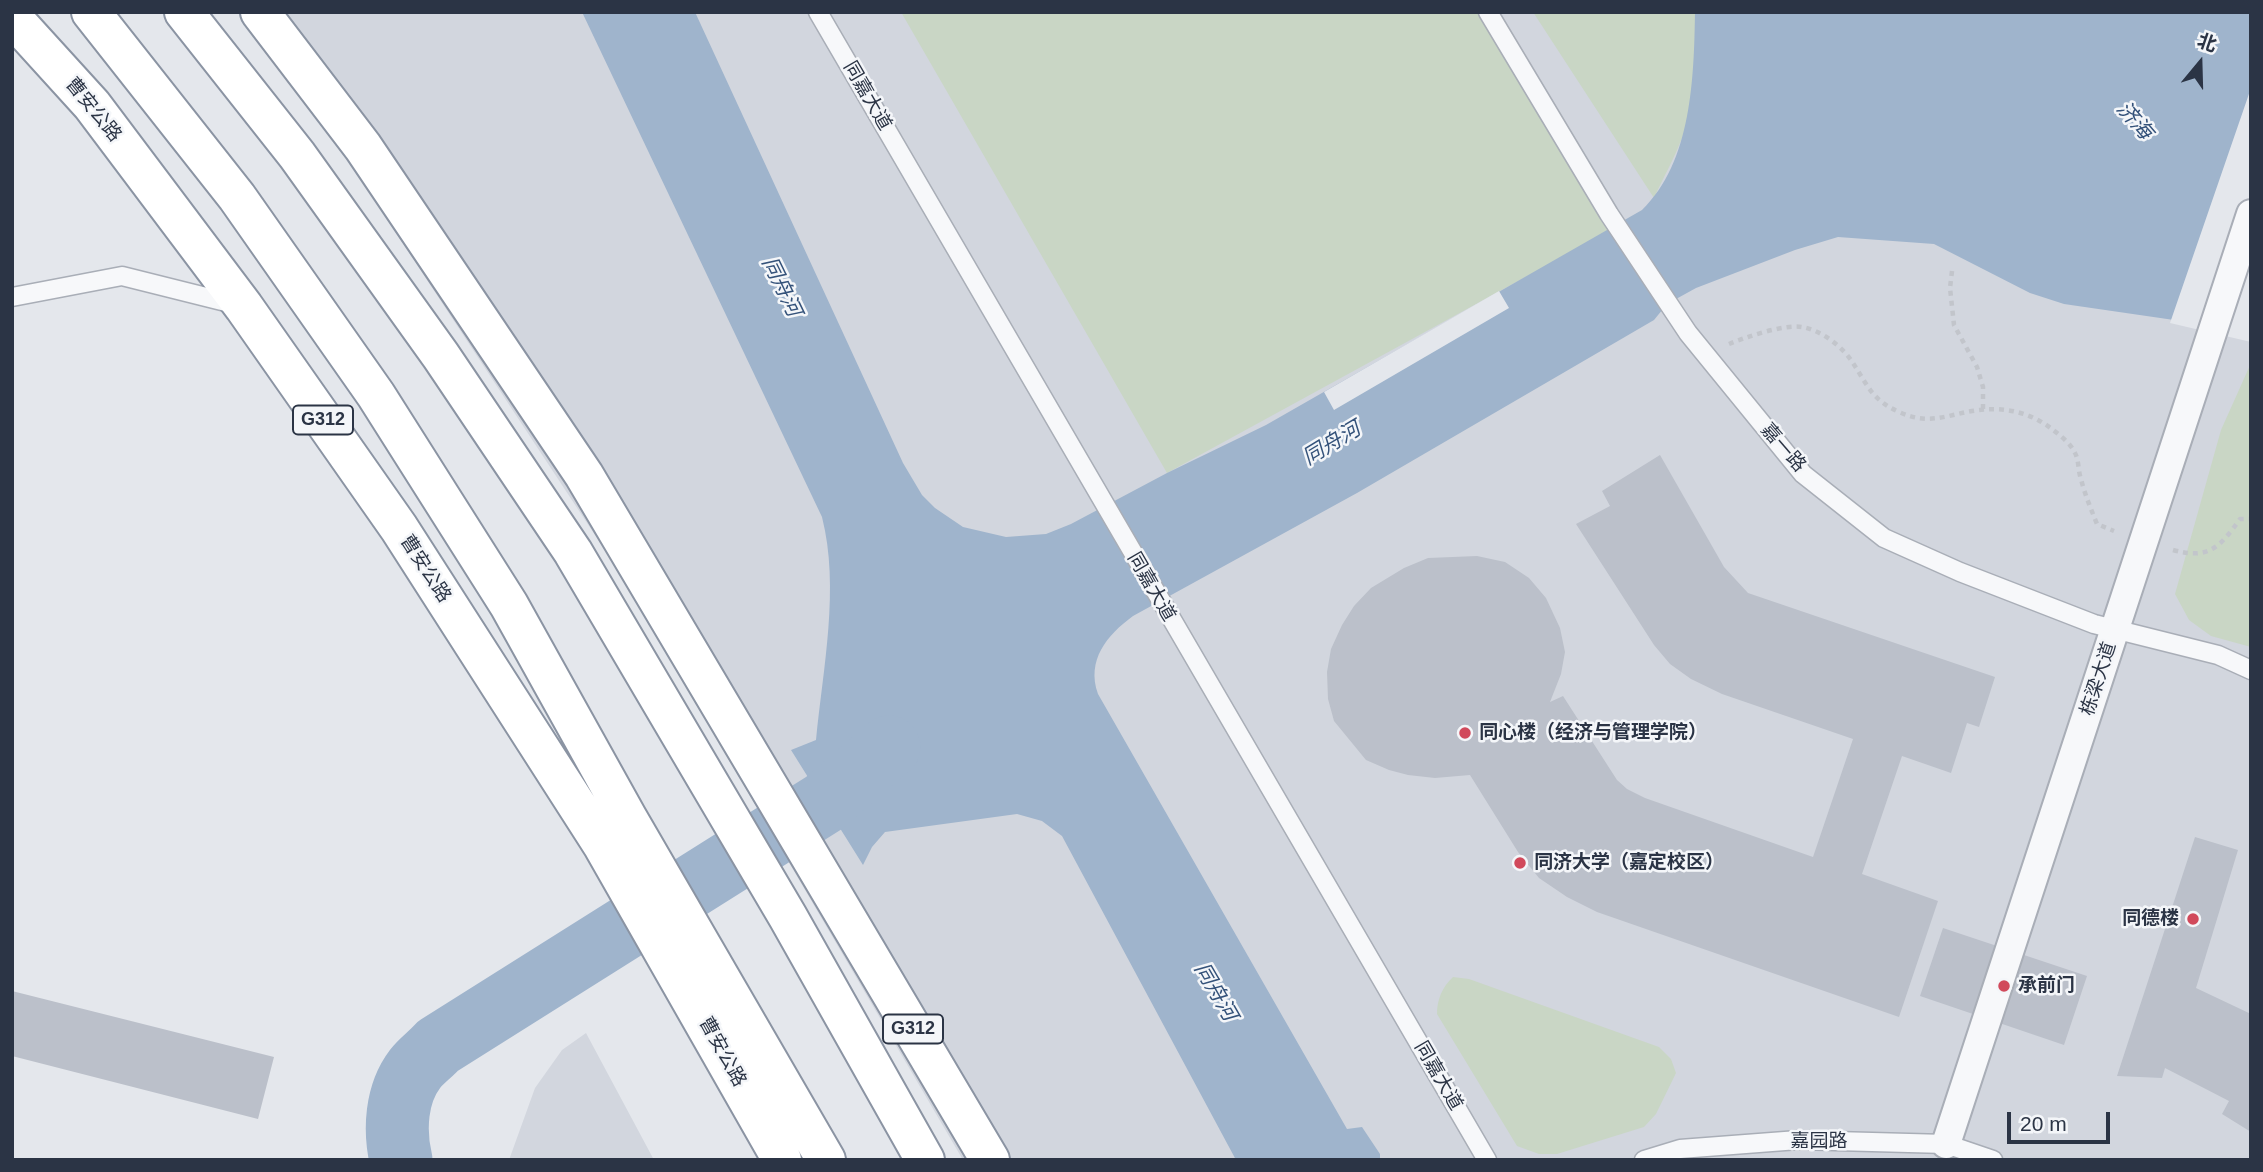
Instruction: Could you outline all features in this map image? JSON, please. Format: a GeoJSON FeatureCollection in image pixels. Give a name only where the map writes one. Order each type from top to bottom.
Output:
{"type":"FeatureCollection","features":[{"type":"Feature","properties":{"kind":"highway","name":"曹安公路"},"geometry":{"type":"LineString","coordinates":[[91,12],[237,197],[376,395],[509,606],[627,817],[782,1160]]}},
{"type":"Feature","properties":{"kind":"highway","name":"G312"},"geometry":{"type":"LineString","coordinates":[[184,12],[297,155],[441,356],[573,552],[788,917],[925,1160]]}},
{"type":"Feature","properties":{"kind":"highway","name":"G312"},"geometry":{"type":"LineString","coordinates":[[260,12],[363,147],[584,475],[990,1160]]}},
{"type":"Feature","properties":{"kind":"highway","name":"曹安公路"},"geometry":{"type":"LineString","coordinates":[[12,17],[92,105],[244,307],[399,528],[603,846],[698,974],[826,1160]]}},
{"type":"Feature","properties":{"kind":"street","name":"栋梁大道"},"geometry":{"type":"LineString","coordinates":[[1946,1143],[2251,214]]}},
{"type":"Feature","properties":{"kind":"lane","name":"同嘉大道"},"geometry":{"type":"LineString","coordinates":[[818,12],[1164,610],[1487,1160]]}},
{"type":"Feature","properties":{"kind":"lane","name":"嘉一路"},"geometry":{"type":"LineString","coordinates":[[1489,12],[1609,214],[1688,333],[1803,474],[1884,538],[1960,572],[2094,624],[2218,655],[2251,670]]}},
{"type":"Feature","properties":{"kind":"lane"},"geometry":{"type":"LineString","coordinates":[[12,297],[121,276],[244,307]]}},
{"type":"Feature","properties":{"kind":"lane","name":"嘉园路"},"geometry":{"type":"LineString","coordinates":[[1644,1160],[1680,1150],[1798,1140],[1946,1143],[1993,1160]]}},
{"type":"Feature","properties":{"kind":"path"},"geometry":{"type":"LineString","coordinates":[[1952,271],[1950,288],[1954,326],[1977,367],[1983,387],[1983,410]]}},
{"type":"Feature","properties":{"kind":"path"},"geometry":{"type":"LineString","coordinates":[[1704,354],[1766,332],[1802,327],[1824,335],[1833,342],[1853,361],[1870,391],[1903,414],[1933,420],[1983,410],[2013,410],[2039,419],[2075,452],[2081,480],[2097,524],[2144,542],[2185,553],[2205,553],[2224,541],[2240,519],[2251,519]]}},
{"type":"Feature","properties":{"kind":"shaded area","name":"同济大学（嘉定校区）"},"geometry":{"type":"Polygon","coordinates":[[[237,12],[2251,12],[2251,1160],[963,1160],[616,567],[311,104],[237,12]]]}},
{"type":"Feature","properties":{"kind":"shaded area"},"geometry":{"type":"Polygon","coordinates":[[[586,1033],[654,1160],[509,1160],[535,1088],[562,1050],[586,1033]]]}},
{"type":"Feature","properties":{"kind":"green space"},"geometry":{"type":"Polygon","coordinates":[[[901,12],[1480,12],[1617,227],[1167,473],[901,12]]]}},
{"type":"Feature","properties":{"kind":"green space"},"geometry":{"type":"Polygon","coordinates":[[[1533,12],[1695,12],[1694,76],[1687,123],[1654,198],[1533,12]]]}},
{"type":"Feature","properties":{"kind":"green space"},"geometry":{"type":"Polygon","coordinates":[[[2251,363],[2251,647],[2211,636],[2189,620],[2175,594],[2221,430],[2251,363]]]}},
{"type":"Feature","properties":{"kind":"green space"},"geometry":{"type":"Polygon","coordinates":[[[1453,977],[1469,979],[1659,1047],[1671,1059],[1676,1073],[1656,1114],[1644,1127],[1557,1154],[1539,1154],[1517,1146],[1437,1014],[1441,994],[1453,977]]]}},
{"type":"Feature","properties":{"kind":"water"},"geometry":{"type":"Polygon","coordinates":[[[582,12],[695,12],[903,463],[922,495],[935,508],[963,527],[1006,537],[1046,534],[1071,524],[1266,425],[1642,210],[1659,190],[1671,168],[1687,117],[1695,12],[2251,12],[2251,339],[2174,320],[2064,304],[2030,293],[1934,244],[1838,237],[1795,250],[1696,288],[1667,304],[1654,320],[1357,493],[1124,623],[1107,640],[1097,659],[1095,682],[1098,694],[1347,1129],[1362,1127],[1380,1154],[1380,1160],[1236,1160],[1062,836],[1042,821],[1017,814],[885,832],[872,847],[863,865],[791,750],[816,740],[830,600],[830,572],[822,517],[582,12]]]}},
{"type":"Feature","properties":{"kind":"pier"},"geometry":{"type":"Polygon","coordinates":[[[2251,88],[2251,342],[2170,323],[2251,88]]]}},
{"type":"Feature","properties":{"kind":"pier"},"geometry":{"type":"Polygon","coordinates":[[[1499,291],[1509,308],[1334,410],[1324,392],[1499,291]]]}},
{"type":"Feature","properties":{"kind":"building","name":"同心楼（经济与管理学院）"},"geometry":{"type":"Polygon","coordinates":[[[1660,455],[1724,567],[1748,593],[1995,677],[1979,727],[1967,723],[1951,773],[1902,756],[1862,874],[1938,901],[1899,1017],[1597,912],[1567,897],[1539,878],[1518,852],[1470,775],[1435,778],[1389,770],[1366,760],[1334,721],[1328,699],[1327,672],[1331,649],[1354,606],[1371,588],[1404,568],[1428,558],[1477,556],[1505,562],[1529,578],[1546,598],[1560,628],[1565,652],[1561,674],[1550,702],[1563,696],[1617,780],[1627,789],[1645,798],[1813,857],[1853,739],[1722,694],[1691,679],[1670,664],[1654,645],[1576,524],[1610,506],[1602,491],[1660,455]]]}},
{"type":"Feature","properties":{"kind":"building","name":"同德楼"},"geometry":{"type":"Polygon","coordinates":[[[2195,837],[2238,850],[2196,988],[2251,1014],[2251,1132],[2222,1114],[2229,1101],[2165,1068],[2162,1078],[2117,1076],[2195,837]]]}},
{"type":"Feature","properties":{"kind":"building","name":"承前门"},"geometry":{"type":"Polygon","coordinates":[[[1943,928],[2087,976],[2064,1045],[1920,996],[1943,928]]]}},
{"type":"Feature","properties":{"kind":"building"},"geometry":{"type":"Polygon","coordinates":[[[12,991],[274,1057],[258,1119],[12,1056],[12,991]]]}},
{"type":"Feature","properties":{"kind":"waterway"},"geometry":{"type":"LineString","coordinates":[[401,1160],[397,1125],[400,1101],[415,1069],[438,1046],[824,803],[889,747]]}},
{"type":"Feature","properties":{"kind":"place","name":"同心楼（经济与管理学院）"},"geometry":{"type":"Point","coordinates":[1465,733]}},
{"type":"Feature","properties":{"kind":"place","name":"同济大学（嘉定校区）"},"geometry":{"type":"Point","coordinates":[1520,863]}},
{"type":"Feature","properties":{"kind":"place","name":"同德楼"},"geometry":{"type":"Point","coordinates":[2193,919]}},
{"type":"Feature","properties":{"kind":"place","name":"承前门"},"geometry":{"type":"Point","coordinates":[2004,986]}},
{"type":"Feature","properties":{"kind":"water label","name":"济海"},"geometry":{"type":"Point","coordinates":[2134,121]}},
{"type":"Feature","properties":{"kind":"water label","name":"同舟河"},"geometry":{"type":"Point","coordinates":[781,287]}},
{"type":"Feature","properties":{"kind":"water label","name":"同舟河"},"geometry":{"type":"Point","coordinates":[1332,444]}},
{"type":"Feature","properties":{"kind":"water label","name":"同舟河"},"geometry":{"type":"Point","coordinates":[1215,992]}}]}
